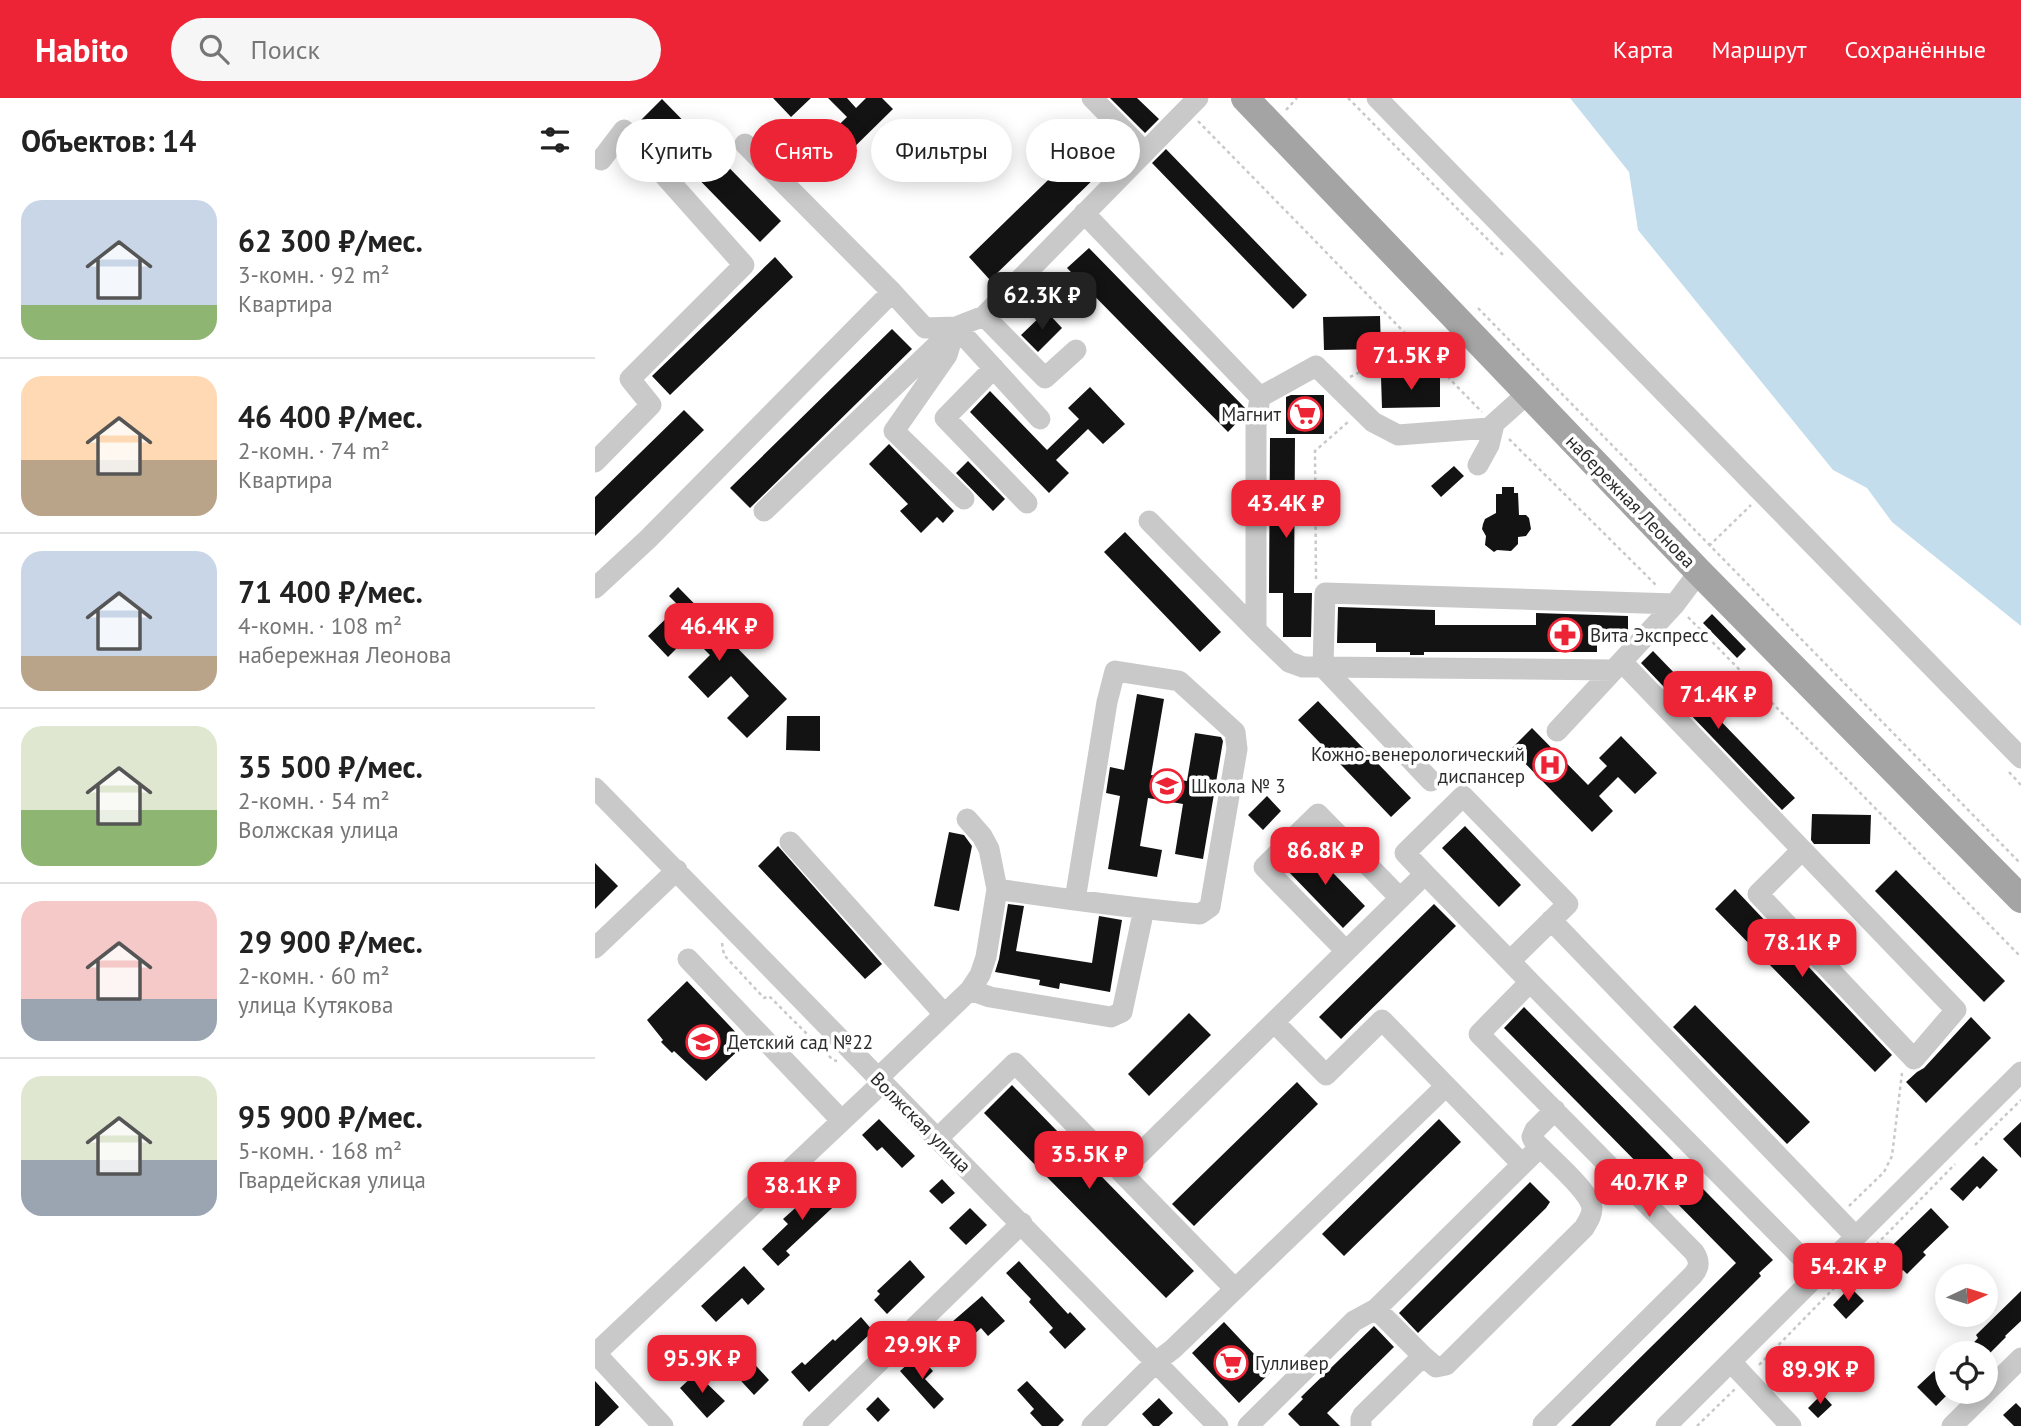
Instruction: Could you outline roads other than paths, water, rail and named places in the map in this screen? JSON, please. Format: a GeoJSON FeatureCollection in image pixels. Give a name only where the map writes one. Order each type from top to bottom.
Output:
{"type":"FeatureCollection","features":[{"type":"Feature","properties":{"kind":"main road","name":"набережная Леонова"},"geometry":{"type":"LineString","coordinates":[[1245,98],[1528,393],[1704,559],[2021,899]]}},
{"type":"Feature","properties":{"kind":"street"},"geometry":{"type":"LineString","coordinates":[[1092,98],[1145,152]]}},
{"type":"Feature","properties":{"kind":"street"},"geometry":{"type":"LineString","coordinates":[[1377,98],[2021,758]]}},
{"type":"Feature","properties":{"kind":"street"},"geometry":{"type":"LineString","coordinates":[[745,144],[925,328],[956,327],[984,316],[1193,104]]}},
{"type":"Feature","properties":{"kind":"street"},"geometry":{"type":"LineString","coordinates":[[595,461],[652,405],[630,379],[744,265],[624,130],[601,160]]}},
{"type":"Feature","properties":{"kind":"street"},"geometry":{"type":"LineString","coordinates":[[1084,213],[1259,397],[1256,425],[1256,630]]}},
{"type":"Feature","properties":{"kind":"street"},"geometry":{"type":"LineString","coordinates":[[595,588],[648,539],[892,292]]}},
{"type":"Feature","properties":{"kind":"street"},"geometry":{"type":"LineString","coordinates":[[984,316],[1045,378],[1076,350]]}},
{"type":"Feature","properties":{"kind":"street"},"geometry":{"type":"LineString","coordinates":[[956,327],[1040,419]]}},
{"type":"Feature","properties":{"kind":"street"},"geometry":{"type":"LineString","coordinates":[[956,327],[947,355],[894,431],[964,499]]}},
{"type":"Feature","properties":{"kind":"street"},"geometry":{"type":"LineString","coordinates":[[764,511],[956,327]]}},
{"type":"Feature","properties":{"kind":"street"},"geometry":{"type":"LineString","coordinates":[[1259,397],[1316,366],[1373,422],[1398,435],[1489,428],[1528,393]]}},
{"type":"Feature","properties":{"kind":"street"},"geometry":{"type":"LineString","coordinates":[[994,368],[945,418],[1027,503]]}},
{"type":"Feature","properties":{"kind":"street"},"geometry":{"type":"LineString","coordinates":[[1478,465],[1489,444],[1494,424]]}},
{"type":"Feature","properties":{"kind":"street"},"geometry":{"type":"LineString","coordinates":[[1149,522],[1289,662],[1303,667],[1618,666],[1802,850],[1956,1010],[1914,1059],[1758,894],[1802,850]]}},
{"type":"Feature","properties":{"kind":"street"},"geometry":{"type":"LineString","coordinates":[[1557,731],[1675,604],[1704,559]]}},
{"type":"Feature","properties":{"kind":"street"},"geometry":{"type":"LineString","coordinates":[[1431,781],[1323,667],[1325,593],[1675,604]]}},
{"type":"Feature","properties":{"kind":"street"},"geometry":{"type":"LineString","coordinates":[[997,889],[1075,900],[1144,909],[1201,914],[1210,907],[1237,749],[1235,732],[1179,681],[1115,671],[1107,702],[1075,900]]}},
{"type":"Feature","properties":{"kind":"street","name":"Волжская улица"},"geometry":{"type":"LineString","coordinates":[[595,788],[1218,1426]]}},
{"type":"Feature","properties":{"kind":"street"},"geometry":{"type":"LineString","coordinates":[[1510,961],[1568,904],[1463,796],[1405,853],[1530,982],[1818,1274]]}},
{"type":"Feature","properties":{"kind":"street"},"geometry":{"type":"LineString","coordinates":[[1346,951],[1264,867],[1282,849],[1318,814],[1400,898]]}},
{"type":"Feature","properties":{"kind":"street"},"geometry":{"type":"LineString","coordinates":[[663,1426],[596,1354],[842,1121],[970,990],[980,975],[986,957],[997,889],[989,849],[967,819]]}},
{"type":"Feature","properties":{"kind":"street"},"geometry":{"type":"LineString","coordinates":[[790,842],[944,1014]]}},
{"type":"Feature","properties":{"kind":"street"},"geometry":{"type":"LineString","coordinates":[[595,948],[677,870]]}},
{"type":"Feature","properties":{"kind":"street"},"geometry":{"type":"LineString","coordinates":[[1121,1172],[1425,874]]}},
{"type":"Feature","properties":{"kind":"street"},"geometry":{"type":"LineString","coordinates":[[970,990],[990,996],[1111,1017],[1122,1012],[1144,909]]}},
{"type":"Feature","properties":{"kind":"street"},"geometry":{"type":"LineString","coordinates":[[1551,920],[1856,1237]]}},
{"type":"Feature","properties":{"kind":"street"},"geometry":{"type":"LineString","coordinates":[[688,959],[842,1121]]}},
{"type":"Feature","properties":{"kind":"street"},"geometry":{"type":"LineString","coordinates":[[1530,982],[1479,1034],[1699,1259],[1698,1269],[1693,1275],[1543,1425]]}},
{"type":"Feature","properties":{"kind":"street"},"geometry":{"type":"LineString","coordinates":[[1274,1022],[1326,1075],[1382,1020],[1522,1164]]}},
{"type":"Feature","properties":{"kind":"street"},"geometry":{"type":"LineString","coordinates":[[937,1139],[1014,1063],[1235,1289]]}},
{"type":"Feature","properties":{"kind":"street"},"geometry":{"type":"LineString","coordinates":[[1666,1426],[2021,1072]]}},
{"type":"Feature","properties":{"kind":"street"},"geometry":{"type":"LineString","coordinates":[[1092,1426],[1446,1086]]}},
{"type":"Feature","properties":{"kind":"street"},"geometry":{"type":"LineString","coordinates":[[1376,1309],[1436,1367],[1446,1365],[1584,1228],[1590,1219],[1590,1201],[1532,1137],[1555,1111]]}},
{"type":"Feature","properties":{"kind":"street"},"geometry":{"type":"LineString","coordinates":[[1248,1426],[1354,1321],[1376,1309],[1539,1147]]}},
{"type":"Feature","properties":{"kind":"street"},"geometry":{"type":"LineString","coordinates":[[813,1426],[1022,1223]]}},
{"type":"Feature","properties":{"kind":"street"},"geometry":{"type":"LineString","coordinates":[[1361,1426],[1363,1415],[1423,1356]]}},
{"type":"Feature","properties":{"kind":"street"},"geometry":{"type":"LineString","coordinates":[[1952,1426],[2021,1358]]}},
{"type":"Feature","properties":{"kind":"street"},"geometry":{"type":"LineString","coordinates":[[1731,1362],[1791,1426]]}},
{"type":"Feature","properties":{"kind":"water"},"geometry":{"type":"Polygon","coordinates":[[[1570,98],[2021,98],[2021,626],[1892,522],[1867,488],[1833,470],[1638,230],[1629,172],[1570,98]]]}},
{"type":"Feature","properties":{"kind":"place","name":"Магнит"},"geometry":{"type":"Point","coordinates":[1305,414]}},
{"type":"Feature","properties":{"kind":"place","name":"Вита Экспресс"},"geometry":{"type":"Point","coordinates":[1565,635]}},
{"type":"Feature","properties":{"kind":"place","name":"Кожно-венерологический диспансер"},"geometry":{"type":"Point","coordinates":[1550,765]}},
{"type":"Feature","properties":{"kind":"place","name":"Школа № 3"},"geometry":{"type":"Point","coordinates":[1167,786]}},
{"type":"Feature","properties":{"kind":"place","name":"Детский сад №22"},"geometry":{"type":"Point","coordinates":[703,1042]}},
{"type":"Feature","properties":{"kind":"place","name":"Гулливер"},"geometry":{"type":"Point","coordinates":[1231,1363]}}]}
